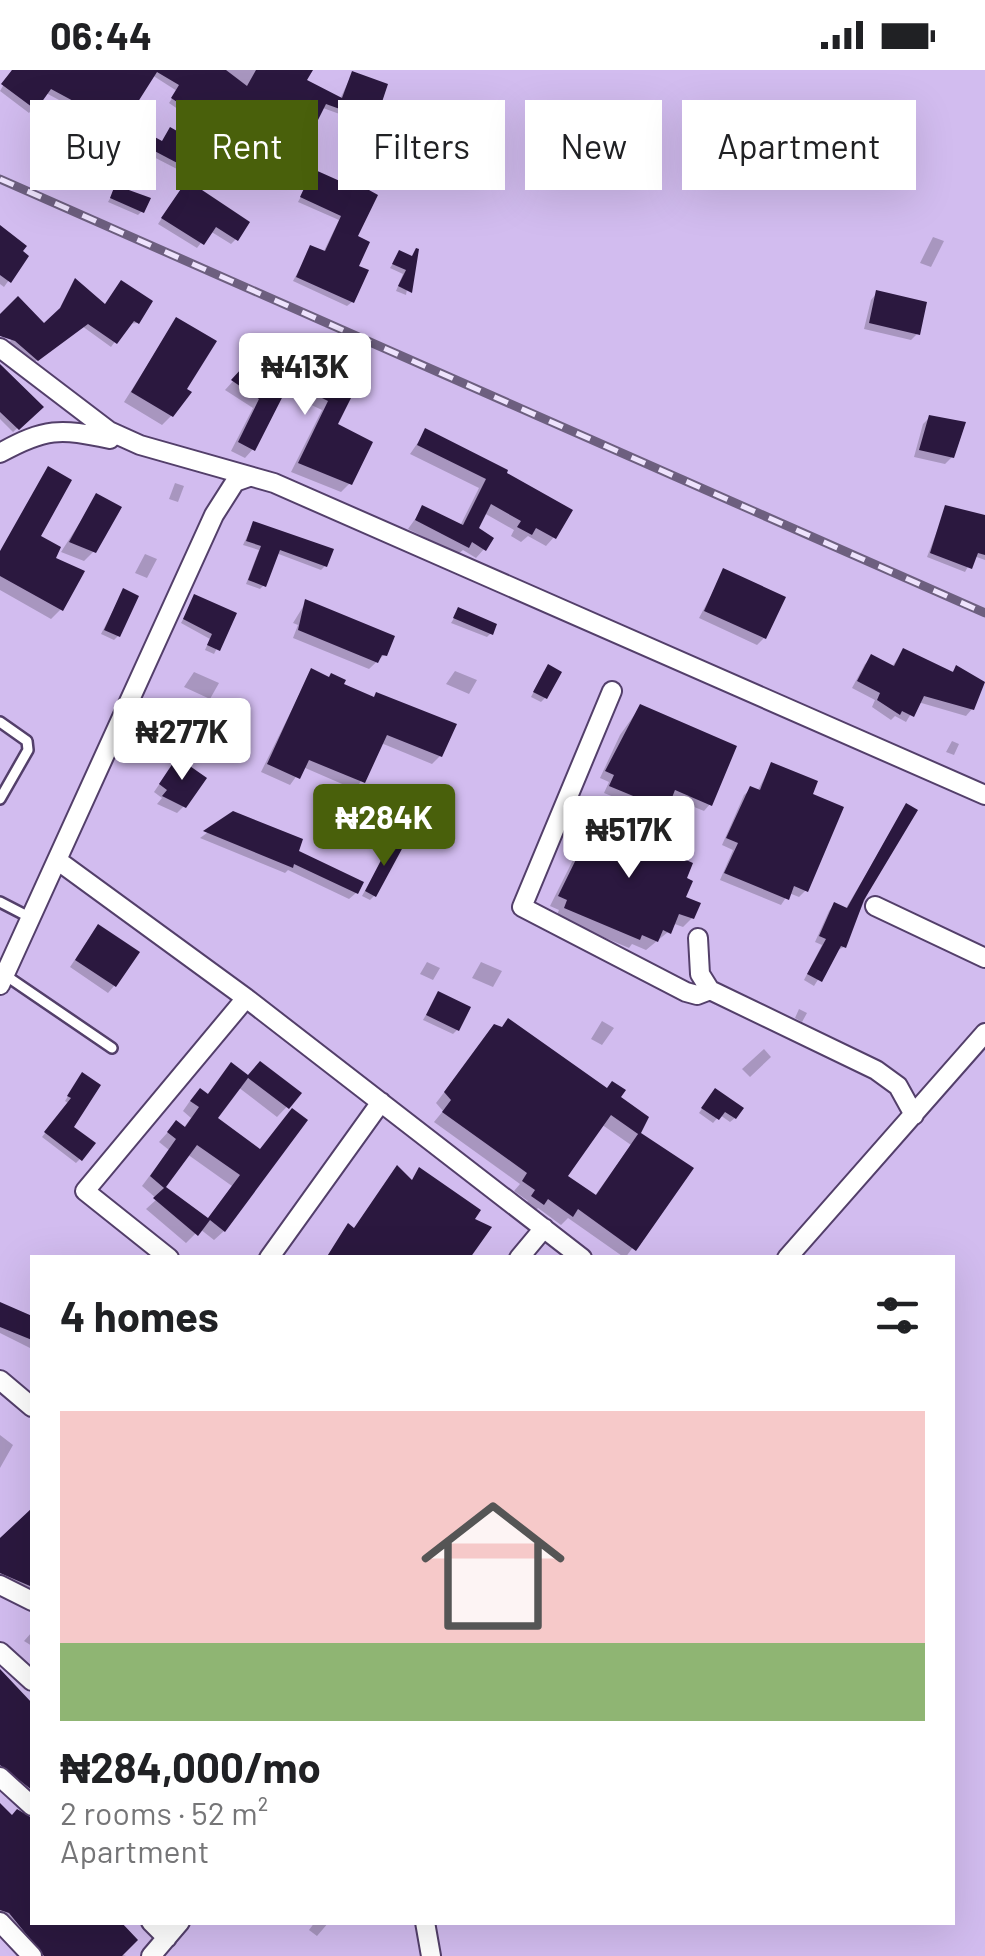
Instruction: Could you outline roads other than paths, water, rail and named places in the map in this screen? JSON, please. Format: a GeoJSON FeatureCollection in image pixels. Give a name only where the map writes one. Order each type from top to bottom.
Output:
{"type":"FeatureCollection","features":[{"type":"Feature","properties":{"kind":"street"},"geometry":{"type":"LineString","coordinates":[[0,348],[88,419],[140,446]]}},
{"type":"Feature","properties":{"kind":"street"},"geometry":{"type":"LineString","coordinates":[[0,453],[37,433],[68,430],[274,483],[985,796]]}},
{"type":"Feature","properties":{"kind":"street"},"geometry":{"type":"LineString","coordinates":[[2,980],[214,515],[236,482],[248,477]]}},
{"type":"Feature","properties":{"kind":"street"},"geometry":{"type":"LineString","coordinates":[[612,691],[522,907],[686,992],[696,995],[710,990]]}},
{"type":"Feature","properties":{"kind":"street"},"geometry":{"type":"LineString","coordinates":[[57,860],[246,998],[578,1255]]}},
{"type":"Feature","properties":{"kind":"street"},"geometry":{"type":"LineString","coordinates":[[875,906],[985,958]]}},
{"type":"Feature","properties":{"kind":"street"},"geometry":{"type":"LineString","coordinates":[[698,938],[700,974],[710,990],[876,1070],[898,1086],[914,1116]]}},
{"type":"Feature","properties":{"kind":"street"},"geometry":{"type":"LineString","coordinates":[[165,1255],[84,1191],[246,998]]}},
{"type":"Feature","properties":{"kind":"street"},"geometry":{"type":"LineString","coordinates":[[790,1255],[985,1033]]}},
{"type":"Feature","properties":{"kind":"street"},"geometry":{"type":"LineString","coordinates":[[271,1255],[381,1102]]}},
{"type":"Feature","properties":{"kind":"street"},"geometry":{"type":"LineString","coordinates":[[522,1255],[544,1228]]}},
{"type":"Feature","properties":{"kind":"street"},"geometry":{"type":"LineString","coordinates":[[0,1380],[30,1406]]}},
{"type":"Feature","properties":{"kind":"street"},"geometry":{"type":"LineString","coordinates":[[0,1585],[30,1599]]}},
{"type":"Feature","properties":{"kind":"street"},"geometry":{"type":"LineString","coordinates":[[0,1652],[30,1679]]}},
{"type":"Feature","properties":{"kind":"street"},"geometry":{"type":"LineString","coordinates":[[0,1777],[30,1804]]}},
{"type":"Feature","properties":{"kind":"street"},"geometry":{"type":"LineString","coordinates":[[0,1922],[32,1956]]}},
{"type":"Feature","properties":{"kind":"street"},"geometry":{"type":"LineString","coordinates":[[155,1925],[167,1938]]}},
{"type":"Feature","properties":{"kind":"street"},"geometry":{"type":"LineString","coordinates":[[151,1956],[178,1925]]}},
{"type":"Feature","properties":{"kind":"street"},"geometry":{"type":"LineString","coordinates":[[425,1925],[431,1956]]}},
{"type":"Feature","properties":{"kind":"lane"},"geometry":{"type":"LineString","coordinates":[[0,722],[28,740],[28,750],[0,799]]}},
{"type":"Feature","properties":{"kind":"lane"},"geometry":{"type":"LineString","coordinates":[[0,902],[30,918]]}},
{"type":"Feature","properties":{"kind":"lane"},"geometry":{"type":"LineString","coordinates":[[2,980],[112,1048]]}},
{"type":"Feature","properties":{"kind":"railway"},"geometry":{"type":"LineString","coordinates":[[0,179],[985,613]]}}]}
